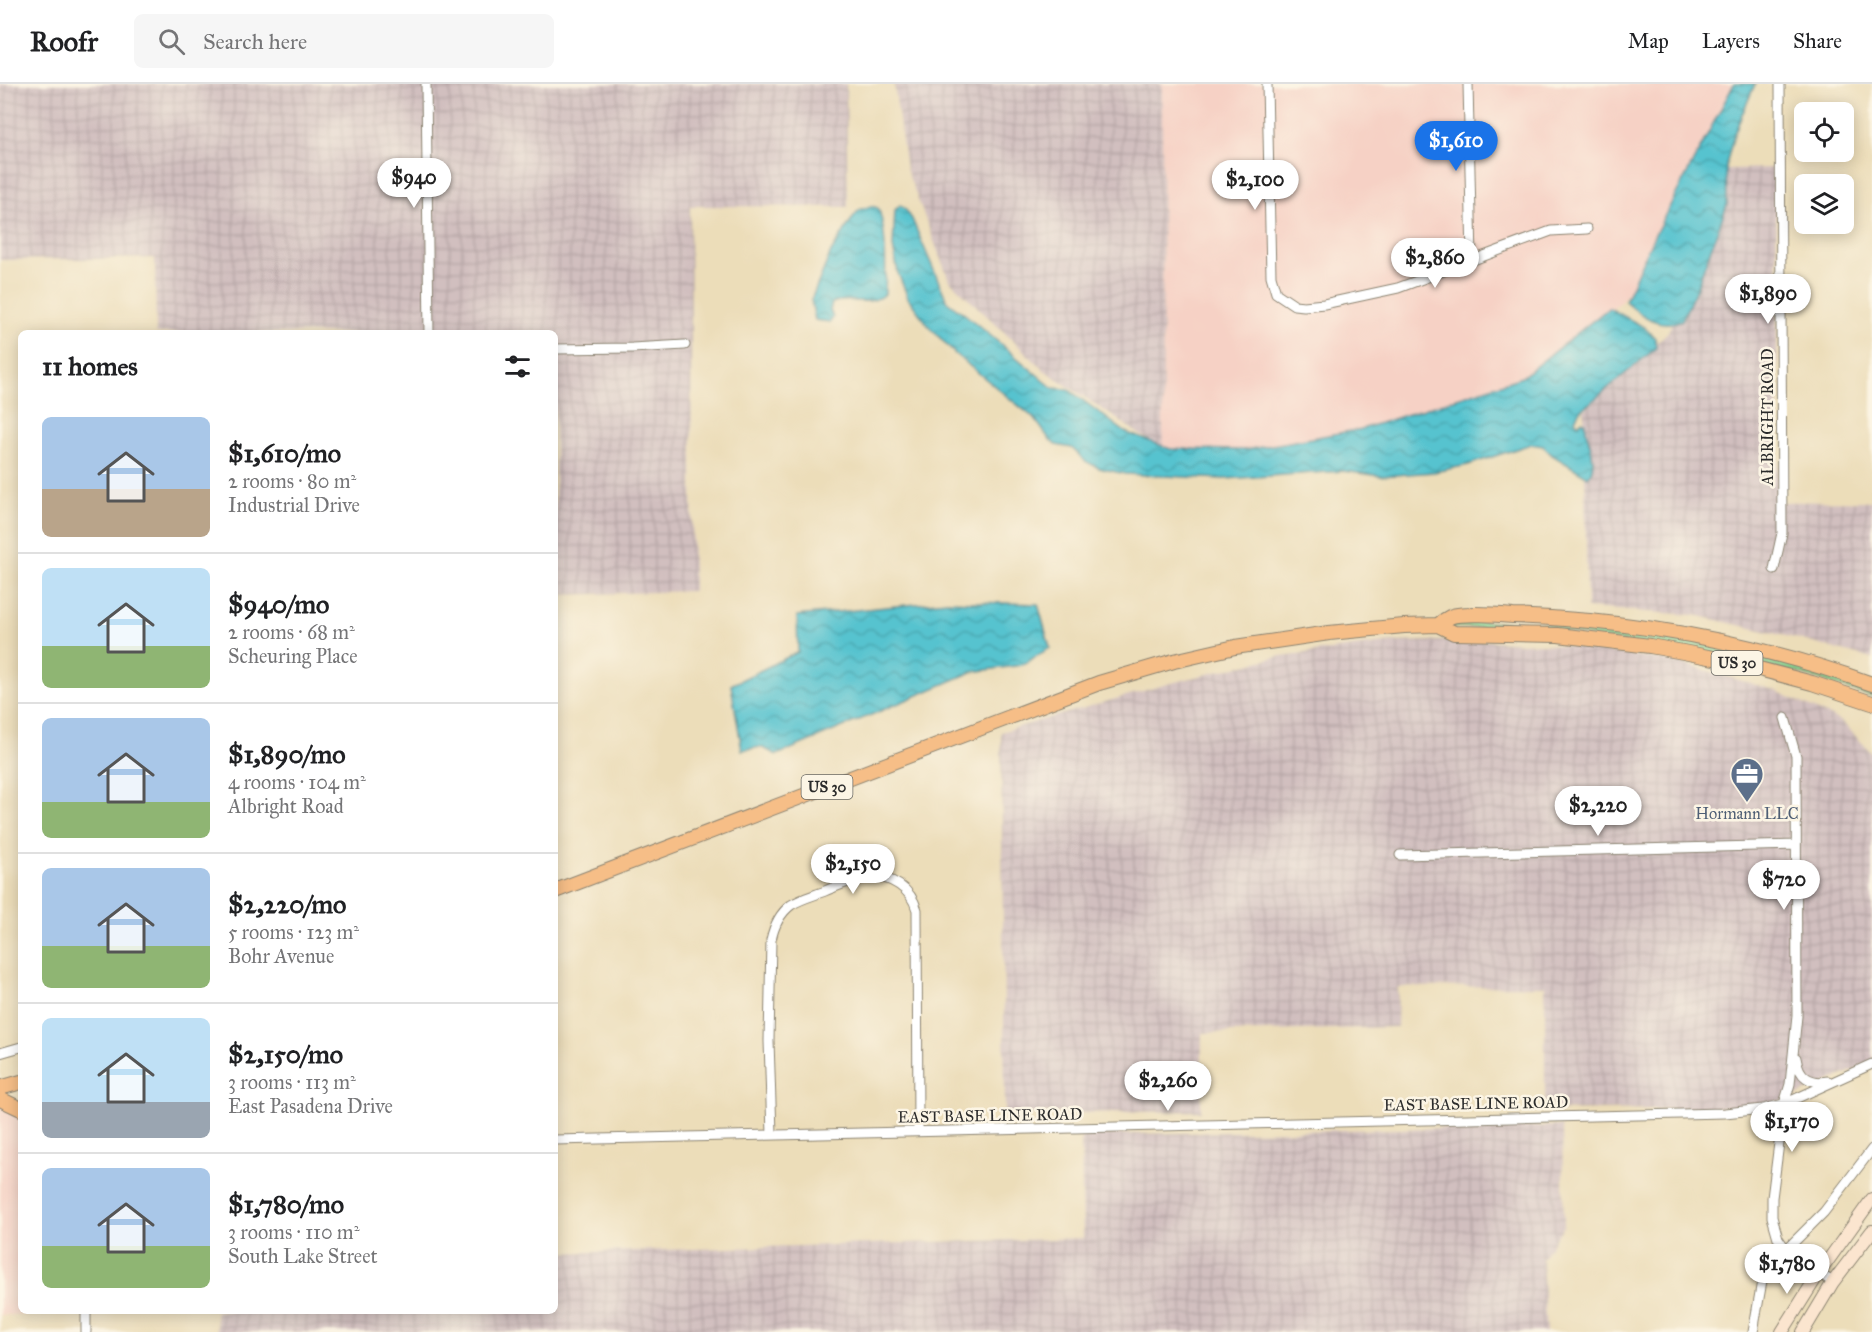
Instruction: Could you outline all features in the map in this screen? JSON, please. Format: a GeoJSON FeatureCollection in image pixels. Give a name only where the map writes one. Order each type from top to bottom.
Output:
{"type":"FeatureCollection","features":[{"type":"Feature","properties":{"kind":"main road","name":"US 30"},"geometry":{"type":"LineString","coordinates":[[558,890],[1088,687],[1207,653],[1270,641],[1374,628],[1438,624],[1452,615],[1526,616],[1607,623],[1716,640],[1872,684]]}},
{"type":"Feature","properties":{"kind":"main road","name":"US 30"},"geometry":{"type":"LineString","coordinates":[[1438,624],[1454,633],[1558,635],[1661,648],[1729,661],[1812,683],[1871,704]]}},
{"type":"Feature","properties":{"kind":"main road"},"geometry":{"type":"LineString","coordinates":[[1845,675],[1872,676]]}},
{"type":"Feature","properties":{"kind":"main road"},"geometry":{"type":"LineString","coordinates":[[0,1088],[18,1084]]}},
{"type":"Feature","properties":{"kind":"main road"},"geometry":{"type":"LineString","coordinates":[[0,1099],[18,1108]]}},
{"type":"Feature","properties":{"kind":"main road"},"geometry":{"type":"LineString","coordinates":[[1782,1332],[1819,1273],[1872,1199]]}},
{"type":"Feature","properties":{"kind":"main road"},"geometry":{"type":"LineString","coordinates":[[1803,1332],[1833,1282],[1872,1231]]}},
{"type":"Feature","properties":{"kind":"street"},"geometry":{"type":"LineString","coordinates":[[426,84],[429,330]]}},
{"type":"Feature","properties":{"kind":"street"},"geometry":{"type":"LineString","coordinates":[[1267,84],[1271,276],[1276,293],[1294,304],[1304,306],[1324,304],[1398,288],[1551,231],[1587,229]]}},
{"type":"Feature","properties":{"kind":"street"},"geometry":{"type":"LineString","coordinates":[[1468,84],[1472,260]]}},
{"type":"Feature","properties":{"kind":"street","name":"ALBRIGHT ROAD"},"geometry":{"type":"LineString","coordinates":[[1774,569],[1782,533],[1780,84]]}},
{"type":"Feature","properties":{"kind":"street"},"geometry":{"type":"LineString","coordinates":[[558,349],[685,345]]}},
{"type":"Feature","properties":{"kind":"street"},"geometry":{"type":"LineString","coordinates":[[1785,718],[1796,756],[1797,1016],[1790,1084],[1785,1104],[1771,1210],[1774,1230],[1786,1250],[1794,1258],[1833,1282]]}},
{"type":"Feature","properties":{"kind":"street"},"geometry":{"type":"LineString","coordinates":[[1400,855],[1796,845]]}},
{"type":"Feature","properties":{"kind":"street"},"geometry":{"type":"LineString","coordinates":[[772,1134],[769,1041],[771,940],[774,928],[780,916],[792,904],[857,879],[874,876],[892,880],[904,888],[913,898],[917,910],[918,1131]]}},
{"type":"Feature","properties":{"kind":"street"},"geometry":{"type":"LineString","coordinates":[[0,1053],[18,1048]]}},
{"type":"Feature","properties":{"kind":"street"},"geometry":{"type":"LineString","coordinates":[[1794,1049],[1797,1066],[1802,1076],[1819,1083],[1836,1080]]}},
{"type":"Feature","properties":{"kind":"street","name":"EAST BASE LINE ROAD"},"geometry":{"type":"LineString","coordinates":[[558,1140],[1725,1113],[1785,1104],[1872,1064]]}},
{"type":"Feature","properties":{"kind":"street"},"geometry":{"type":"LineString","coordinates":[[1753,1332],[1764,1270],[1767,1265],[1786,1250],[1824,1212],[1872,1149]]}},
{"type":"Feature","properties":{"kind":"street"},"geometry":{"type":"LineString","coordinates":[[86,1314],[86,1332]]}},
{"type":"Feature","properties":{"kind":"shaded area"},"geometry":{"type":"Polygon","coordinates":[[[0,84],[846,84],[848,207],[690,206],[693,591],[558,595],[558,330],[156,330],[155,258],[0,260],[0,84]]]}},
{"type":"Feature","properties":{"kind":"shaded area"},"geometry":{"type":"Polygon","coordinates":[[[894,84],[1162,84],[1163,450],[1044,370],[949,280],[906,169],[894,84]]]}},
{"type":"Feature","properties":{"kind":"shaded area"},"geometry":{"type":"Polygon","coordinates":[[[1162,84],[1741,84],[1630,292],[1535,381],[1273,454],[1163,450],[1162,84]]]}},
{"type":"Feature","properties":{"kind":"shaded area"},"geometry":{"type":"Polygon","coordinates":[[[1776,168],[1778,502],[1872,501],[1872,659],[1795,638],[1695,615],[1587,608],[1584,410],[1668,332],[1720,216],[1727,169],[1776,168]]]}},
{"type":"Feature","properties":{"kind":"shaded area"},"geometry":{"type":"Polygon","coordinates":[[[1475,640],[1572,646],[1676,662],[1774,690],[1842,722],[1872,753],[1872,1062],[1795,1096],[1763,1107],[1545,1111],[1545,986],[1398,987],[1397,1027],[1202,1033],[1201,1111],[1005,1114],[1001,732],[1171,683],[1281,656],[1394,642],[1475,640]]]}},
{"type":"Feature","properties":{"kind":"shaded area"},"geometry":{"type":"Polygon","coordinates":[[[0,1105],[18,1113],[18,1314],[41,1314],[0,1315],[0,1105]]]}},
{"type":"Feature","properties":{"kind":"shaded area"},"geometry":{"type":"Polygon","coordinates":[[[1562,1126],[1564,1225],[1542,1259],[1546,1332],[217,1332],[216,1314],[558,1314],[558,1253],[1083,1238],[1081,1135],[1562,1126]]]}},
{"type":"Feature","properties":{"kind":"green space"},"geometry":{"type":"Polygon","coordinates":[[[1452,621],[1575,626],[1664,636],[1804,669],[1872,690],[1872,697],[1795,672],[1555,630],[1452,627],[1452,621]]]}},
{"type":"Feature","properties":{"kind":"water"},"geometry":{"type":"Polygon","coordinates":[[[1734,84],[1755,84],[1734,134],[1726,165],[1727,205],[1682,320],[1666,323],[1651,320],[1625,301],[1651,242],[1734,84]]]}},
{"type":"Feature","properties":{"kind":"water"},"geometry":{"type":"Polygon","coordinates":[[[900,205],[912,219],[947,301],[1053,388],[1068,389],[1125,432],[1170,449],[1245,450],[1362,429],[1522,377],[1609,308],[1644,327],[1655,338],[1656,348],[1578,413],[1575,420],[1578,424],[1581,421],[1585,422],[1593,457],[1588,477],[1552,455],[1543,446],[1531,444],[1468,465],[1434,472],[1382,476],[1343,471],[1224,479],[1125,474],[1099,468],[1085,461],[1072,448],[1056,445],[1035,419],[955,354],[927,324],[908,298],[898,273],[893,247],[895,210],[900,205]]]}},
{"type":"Feature","properties":{"kind":"water"},"geometry":{"type":"Polygon","coordinates":[[[871,206],[878,208],[883,227],[885,294],[871,301],[845,300],[832,303],[830,310],[833,318],[830,322],[815,320],[811,300],[831,252],[859,210],[871,206]]]}},
{"type":"Feature","properties":{"kind":"water"},"geometry":{"type":"Polygon","coordinates":[[[947,601],[1038,604],[1050,648],[1022,665],[972,672],[777,755],[761,747],[742,750],[731,685],[798,652],[797,616],[947,601]]]}},
{"type":"Feature","properties":{"kind":"place","name":"Hormann LLC"},"geometry":{"type":"Point","coordinates":[1747,803]}}]}
